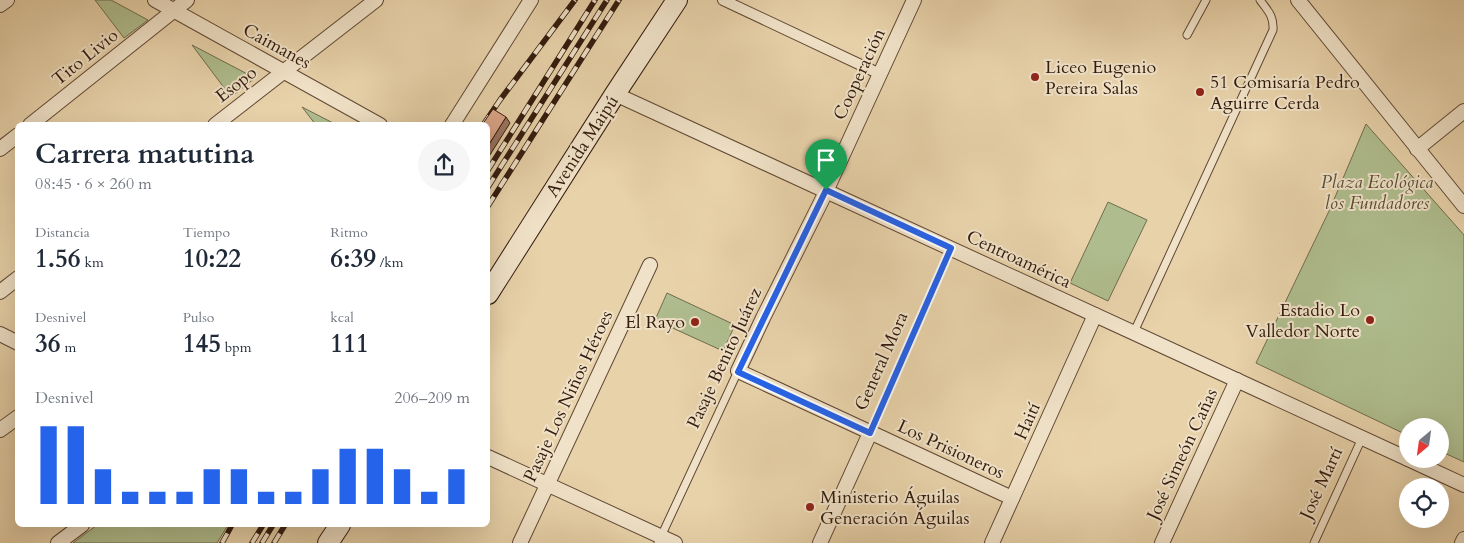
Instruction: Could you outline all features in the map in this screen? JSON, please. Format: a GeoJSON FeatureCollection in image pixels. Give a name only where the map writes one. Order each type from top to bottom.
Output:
{"type":"FeatureCollection","features":[{"type":"Feature","properties":{"kind":"main road","name":"Avenida Maipú"},"geometry":{"type":"LineString","coordinates":[[490,291],[615,94],[678,0]]}},
{"type":"Feature","properties":{"kind":"main road"},"geometry":{"type":"LineString","coordinates":[[328,543],[339,527]]}},
{"type":"Feature","properties":{"kind":"street"},"geometry":{"type":"LineString","coordinates":[[0,5],[7,0]]}},
{"type":"Feature","properties":{"kind":"street","name":"Caimanes"},"geometry":{"type":"LineString","coordinates":[[155,0],[375,122]]}},
{"type":"Feature","properties":{"kind":"street","name":"Tito Livio"},"geometry":{"type":"LineString","coordinates":[[34,122],[187,0]]}},
{"type":"Feature","properties":{"kind":"street","name":"Esopo"},"geometry":{"type":"LineString","coordinates":[[218,122],[376,0]]}},
{"type":"Feature","properties":{"kind":"street"},"geometry":{"type":"LineString","coordinates":[[454,122],[531,0]]}},
{"type":"Feature","properties":{"kind":"street"},"geometry":{"type":"LineString","coordinates":[[723,0],[880,74]]}},
{"type":"Feature","properties":{"kind":"street","name":"Cooperación"},"geometry":{"type":"LineString","coordinates":[[826,190],[914,0]]}},
{"type":"Feature","properties":{"kind":"street"},"geometry":{"type":"LineString","coordinates":[[1298,0],[1464,206]]}},
{"type":"Feature","properties":{"kind":"street","name":"Centroamérica"},"geometry":{"type":"LineString","coordinates":[[615,94],[1399,455]]}},
{"type":"Feature","properties":{"kind":"street"},"geometry":{"type":"LineString","coordinates":[[1417,149],[1464,111]]}},
{"type":"Feature","properties":{"kind":"street"},"geometry":{"type":"LineString","coordinates":[[0,149],[15,137]]}},
{"type":"Feature","properties":{"kind":"street","name":"Pasaje Benito Juárez"},"geometry":{"type":"LineString","coordinates":[[738,372],[826,190]]}},
{"type":"Feature","properties":{"kind":"street","name":"Pasaje Los Niños Héroes"},"geometry":{"type":"LineString","coordinates":[[520,543],[650,266]]}},
{"type":"Feature","properties":{"kind":"street"},"geometry":{"type":"LineString","coordinates":[[0,292],[15,280]]}},
{"type":"Feature","properties":{"kind":"street","name":"Haití"},"geometry":{"type":"LineString","coordinates":[[992,543],[1095,315]]}},
{"type":"Feature","properties":{"kind":"street"},"geometry":{"type":"LineString","coordinates":[[0,334],[15,342]]}},
{"type":"Feature","properties":{"kind":"street","name":"Los Prisioneros"},"geometry":{"type":"LineString","coordinates":[[738,372],[1012,498]]}},
{"type":"Feature","properties":{"kind":"street","name":"José Simeón Cañas"},"geometry":{"type":"LineString","coordinates":[[1162,543],[1237,380]]}},
{"type":"Feature","properties":{"kind":"street"},"geometry":{"type":"LineString","coordinates":[[0,430],[15,419]]}},
{"type":"Feature","properties":{"kind":"street","name":"General Mora"},"geometry":{"type":"LineString","coordinates":[[820,543],[870,433]]}},
{"type":"Feature","properties":{"kind":"street"},"geometry":{"type":"LineString","coordinates":[[490,458],[659,540],[675,543]]}},
{"type":"Feature","properties":{"kind":"street","name":"Centroamérica"},"geometry":{"type":"LineString","coordinates":[[1427,468],[1464,485]]}},
{"type":"Feature","properties":{"kind":"street"},"geometry":{"type":"LineString","coordinates":[[58,543],[79,527]]}},
{"type":"Feature","properties":{"kind":"street"},"geometry":{"type":"LineString","coordinates":[[1462,543],[1464,539]]}},
{"type":"Feature","properties":{"kind":"lane"},"geometry":{"type":"LineString","coordinates":[[1187,35],[1206,0]]}},
{"type":"Feature","properties":{"kind":"lane"},"geometry":{"type":"LineString","coordinates":[[1134,332],[1273,30],[1274,21],[1260,0]]}},
{"type":"Feature","properties":{"kind":"lane","name":"General Mora"},"geometry":{"type":"LineString","coordinates":[[870,433],[951,248]]}},
{"type":"Feature","properties":{"kind":"lane","name":"Pasaje Benito Juárez"},"geometry":{"type":"LineString","coordinates":[[659,540],[738,372]]}},
{"type":"Feature","properties":{"kind":"lane","name":"José Martí"},"geometry":{"type":"LineString","coordinates":[[1314,543],[1362,438]]}},
{"type":"Feature","properties":{"kind":"green space"},"geometry":{"type":"Polygon","coordinates":[[[95,0],[111,0],[148,20],[124,38],[95,0]]]}},
{"type":"Feature","properties":{"kind":"green space"},"geometry":{"type":"Polygon","coordinates":[[[192,45],[255,78],[231,97],[192,45]]]}},
{"type":"Feature","properties":{"kind":"green space"},"geometry":{"type":"Polygon","coordinates":[[[302,107],[331,122],[314,122],[302,107]]]}},
{"type":"Feature","properties":{"kind":"green space","name":"Estadio Lo Valledor Norte"},"geometry":{"type":"Polygon","coordinates":[[[1366,124],[1464,235],[1464,462],[1449,455],[1449,418],[1399,418],[1399,431],[1256,363],[1330,209],[1366,124]]]}},
{"type":"Feature","properties":{"kind":"green space"},"geometry":{"type":"Polygon","coordinates":[[[1108,202],[1147,220],[1108,301],[1070,283],[1108,202]]]}},
{"type":"Feature","properties":{"kind":"green space","name":"El Rayo"},"geometry":{"type":"Polygon","coordinates":[[[667,293],[735,325],[723,351],[655,320],[667,293]]]}},
{"type":"Feature","properties":{"kind":"green space"},"geometry":{"type":"Polygon","coordinates":[[[94,527],[227,527],[217,543],[73,543],[94,527]]]}},
{"type":"Feature","properties":{"kind":"building"},"geometry":{"type":"Polygon","coordinates":[[[493,109],[506,117],[490,143],[490,122],[484,122],[493,109]]]}},
{"type":"Feature","properties":{"kind":"railway"},"geometry":{"type":"LineString","coordinates":[[485,122],[575,0]]}},
{"type":"Feature","properties":{"kind":"railway"},"geometry":{"type":"LineString","coordinates":[[490,167],[595,0]]}},
{"type":"Feature","properties":{"kind":"railway"},"geometry":{"type":"LineString","coordinates":[[490,184],[607,0]]}},
{"type":"Feature","properties":{"kind":"railway"},"geometry":{"type":"LineString","coordinates":[[490,203],[619,0]]}},
{"type":"Feature","properties":{"kind":"railway"},"geometry":{"type":"LineString","coordinates":[[222,543],[231,527]]}},
{"type":"Feature","properties":{"kind":"railway"},"geometry":{"type":"LineString","coordinates":[[252,543],[262,527]]}},
{"type":"Feature","properties":{"kind":"railway"},"geometry":{"type":"LineString","coordinates":[[262,543],[272,527]]}},
{"type":"Feature","properties":{"kind":"railway"},"geometry":{"type":"LineString","coordinates":[[274,543],[284,527]]}},
{"type":"Feature","properties":{"kind":"place","name":"Liceo Eugenio Pereira Salas"},"geometry":{"type":"Point","coordinates":[1035,77]}},
{"type":"Feature","properties":{"kind":"place","name":"51 Comisaría Pedro Aguirre Cerda"},"geometry":{"type":"Point","coordinates":[1200,92]}},
{"type":"Feature","properties":{"kind":"place","name":"Estadio Lo Valledor Norte"},"geometry":{"type":"Point","coordinates":[1370,320]}},
{"type":"Feature","properties":{"kind":"place","name":"El Rayo"},"geometry":{"type":"Point","coordinates":[695,322]}},
{"type":"Feature","properties":{"kind":"place","name":"Ministerio Águilas Generación Águilas"},"geometry":{"type":"Point","coordinates":[810,507]}},
{"type":"Feature","properties":{"kind":"route"},"geometry":{"type":"LineString","coordinates":[[826,190],[951,248],[870,433],[738,372],[826,190]]}},
{"type":"Feature","properties":{"kind":"park label","name":"Plaza Ecológica los Fundadores"},"geometry":{"type":"Point","coordinates":[1377,192]}}]}
